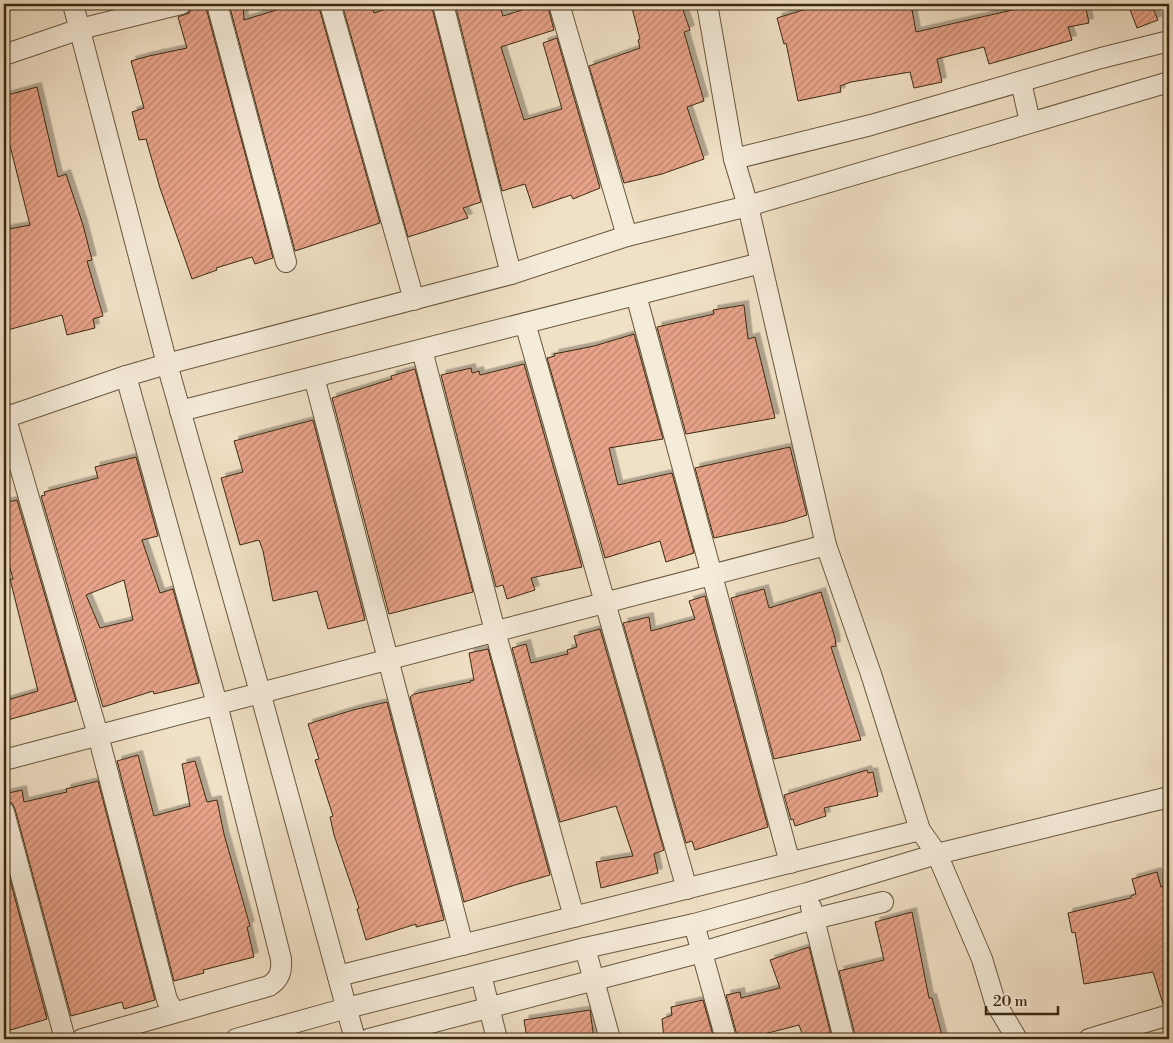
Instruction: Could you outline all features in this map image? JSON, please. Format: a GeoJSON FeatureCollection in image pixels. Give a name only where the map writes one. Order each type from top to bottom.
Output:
{"type":"FeatureCollection","features":[{"type":"Feature","properties":{"kind":"street"},"geometry":{"type":"LineString","coordinates":[[72,4],[167,364],[260,692],[355,1039]]}},
{"type":"Feature","properties":{"kind":"street"},"geometry":{"type":"LineString","coordinates":[[4,55],[80,29],[181,4]]}},
{"type":"Feature","properties":{"kind":"street"},"geometry":{"type":"LineString","coordinates":[[217,4],[286,262]]}},
{"type":"Feature","properties":{"kind":"street"},"geometry":{"type":"LineString","coordinates":[[330,4],[414,300]]}},
{"type":"Feature","properties":{"kind":"street"},"geometry":{"type":"LineString","coordinates":[[443,4],[512,274]]}},
{"type":"Feature","properties":{"kind":"street"},"geometry":{"type":"LineString","coordinates":[[559,4],[628,236]]}},
{"type":"Feature","properties":{"kind":"street"},"geometry":{"type":"LineString","coordinates":[[713,5],[734,159],[748,206],[826,545],[871,674],[920,830],[938,854],[982,959],[995,1002],[1017,1039]]}},
{"type":"Feature","properties":{"kind":"street"},"geometry":{"type":"LineString","coordinates":[[734,159],[871,125],[1101,58],[1169,42]]}},
{"type":"Feature","properties":{"kind":"street"},"geometry":{"type":"LineString","coordinates":[[1021,82],[1030,122]]}},
{"type":"Feature","properties":{"kind":"street"},"geometry":{"type":"LineString","coordinates":[[177,1011],[172,1008],[167,1000],[98,735],[4,416],[167,364],[512,274],[628,236],[748,206],[1169,82]]}},
{"type":"Feature","properties":{"kind":"street"},"geometry":{"type":"LineString","coordinates":[[180,411],[761,263]]}},
{"type":"Feature","properties":{"kind":"street"},"geometry":{"type":"LineString","coordinates":[[636,295],[790,863]]}},
{"type":"Feature","properties":{"kind":"street"},"geometry":{"type":"LineString","coordinates":[[525,323],[687,889]]}},
{"type":"Feature","properties":{"kind":"street"},"geometry":{"type":"LineString","coordinates":[[422,350],[495,631],[574,917]]}},
{"type":"Feature","properties":{"kind":"street"},"geometry":{"type":"LineString","coordinates":[[82,1039],[270,986],[276,982],[282,969],[217,704],[126,376]]}},
{"type":"Feature","properties":{"kind":"street"},"geometry":{"type":"LineString","coordinates":[[314,377],[464,945]]}},
{"type":"Feature","properties":{"kind":"street"},"geometry":{"type":"LineString","coordinates":[[4,760],[826,545]]}},
{"type":"Feature","properties":{"kind":"street"},"geometry":{"type":"LineString","coordinates":[[236,1039],[347,1008],[585,948],[694,924],[938,854],[1169,797]]}},
{"type":"Feature","properties":{"kind":"street"},"geometry":{"type":"LineString","coordinates":[[4,812],[66,1039]]}},
{"type":"Feature","properties":{"kind":"street"},"geometry":{"type":"LineString","coordinates":[[338,976],[920,830]]}},
{"type":"Feature","properties":{"kind":"street"},"geometry":{"type":"LineString","coordinates":[[807,893],[844,1039]]}},
{"type":"Feature","properties":{"kind":"street"},"geometry":{"type":"LineString","coordinates":[[369,1039],[702,952],[814,919],[883,902]]}},
{"type":"Feature","properties":{"kind":"street"},"geometry":{"type":"LineString","coordinates":[[694,924],[726,1039]]}},
{"type":"Feature","properties":{"kind":"street"},"geometry":{"type":"LineString","coordinates":[[585,948],[610,1039]]}},
{"type":"Feature","properties":{"kind":"street"},"geometry":{"type":"LineString","coordinates":[[480,975],[497,1039]]}},
{"type":"Feature","properties":{"kind":"street"},"geometry":{"type":"LineString","coordinates":[[1089,1039],[1169,1015]]}},
{"type":"Feature","properties":{"kind":"building"},"geometry":{"type":"Polygon","coordinates":[[[193,4],[205,4],[273,258],[255,264],[252,257],[216,268],[217,270],[192,279],[160,188],[146,139],[139,140],[132,112],[144,108],[131,61],[187,48],[178,17],[189,13],[193,4]]]}},
{"type":"Feature","properties":{"kind":"building"},"geometry":{"type":"Polygon","coordinates":[[[229,4],[243,4],[244,20],[286,7],[285,4],[318,4],[380,223],[295,251],[229,4]]]}},
{"type":"Feature","properties":{"kind":"building"},"geometry":{"type":"Polygon","coordinates":[[[342,4],[371,4],[374,13],[402,4],[431,4],[481,202],[463,208],[468,218],[408,237],[342,4]]]}},
{"type":"Feature","properties":{"kind":"building"},"geometry":{"type":"Polygon","coordinates":[[[455,4],[499,4],[503,16],[541,4],[547,4],[554,30],[501,47],[524,120],[562,109],[543,43],[557,38],[600,188],[573,199],[571,195],[533,208],[525,184],[502,191],[455,4]]]}},
{"type":"Feature","properties":{"kind":"building"},"geometry":{"type":"Polygon","coordinates":[[[631,4],[681,4],[690,30],[684,32],[704,101],[687,107],[704,159],[662,174],[624,183],[589,66],[640,48],[638,40],[640,39],[631,4]]]}},
{"type":"Feature","properties":{"kind":"building"},"geometry":{"type":"Polygon","coordinates":[[[823,4],[911,4],[916,32],[1021,8],[1020,4],[1085,4],[1089,23],[1068,27],[1072,40],[989,64],[984,47],[937,59],[942,82],[914,88],[910,72],[851,82],[840,86],[841,92],[798,101],[786,43],[784,44],[777,18],[823,4]]]}},
{"type":"Feature","properties":{"kind":"building"},"geometry":{"type":"Polygon","coordinates":[[[1128,4],[1151,4],[1158,20],[1137,28],[1128,4]]]}},
{"type":"Feature","properties":{"kind":"building"},"geometry":{"type":"Polygon","coordinates":[[[37,87],[58,177],[66,174],[83,225],[92,260],[87,261],[103,316],[93,319],[95,328],[67,335],[62,315],[4,331],[4,230],[30,225],[4,122],[4,96],[37,87]]]}},
{"type":"Feature","properties":{"kind":"building"},"geometry":{"type":"Polygon","coordinates":[[[744,305],[748,339],[755,337],[775,418],[686,434],[657,327],[714,314],[713,310],[744,305]]]}},
{"type":"Feature","properties":{"kind":"building"},"geometry":{"type":"Polygon","coordinates":[[[634,334],[663,439],[609,448],[618,485],[672,473],[694,553],[666,562],[660,541],[605,558],[547,358],[555,356],[554,354],[594,346],[634,334]]]}},
{"type":"Feature","properties":{"kind":"building"},"geometry":{"type":"Polygon","coordinates":[[[524,364],[582,567],[531,578],[535,590],[507,599],[503,585],[496,587],[441,375],[471,368],[472,373],[479,371],[480,375],[524,364]]]}},
{"type":"Feature","properties":{"kind":"building"},"geometry":{"type":"Polygon","coordinates":[[[415,369],[473,592],[389,614],[332,398],[392,379],[391,376],[415,369]]]}},
{"type":"Feature","properties":{"kind":"building"},"geometry":{"type":"Polygon","coordinates":[[[313,420],[365,620],[328,629],[317,591],[273,601],[259,540],[240,545],[221,478],[243,472],[234,441],[313,420]]]}},
{"type":"Feature","properties":{"kind":"building"},"geometry":{"type":"Polygon","coordinates":[[[790,447],[807,515],[785,522],[714,538],[695,468],[790,447]]]}},
{"type":"Feature","properties":{"kind":"building"},"geometry":{"type":"Polygon","coordinates":[[[136,457],[158,536],[142,540],[160,593],[173,589],[199,683],[154,694],[153,691],[103,707],[41,496],[45,495],[44,492],[98,478],[95,467],[136,457]],[[124,580],[86,595],[100,628],[133,620],[124,580]]]}},
{"type":"Feature","properties":{"kind":"building"},"geometry":{"type":"Polygon","coordinates":[[[17,500],[76,701],[4,721],[4,701],[38,691],[10,579],[13,579],[6,553],[9,552],[4,521],[4,503],[17,500]]]}},
{"type":"Feature","properties":{"kind":"building"},"geometry":{"type":"Polygon","coordinates":[[[764,589],[769,608],[821,592],[835,638],[836,646],[831,647],[861,740],[774,759],[731,598],[764,589]]]}},
{"type":"Feature","properties":{"kind":"building"},"geometry":{"type":"Polygon","coordinates":[[[705,596],[768,827],[695,850],[692,841],[686,843],[623,623],[649,617],[651,631],[695,619],[689,601],[705,596]]]}},
{"type":"Feature","properties":{"kind":"building"},"geometry":{"type":"Polygon","coordinates":[[[600,629],[664,850],[654,854],[658,873],[601,888],[596,862],[633,856],[616,806],[560,822],[512,648],[526,644],[531,663],[568,654],[567,650],[577,647],[574,636],[600,629]]]}},
{"type":"Feature","properties":{"kind":"building"},"geometry":{"type":"Polygon","coordinates":[[[488,649],[550,875],[464,902],[410,697],[414,694],[471,682],[474,680],[469,653],[488,649]]]}},
{"type":"Feature","properties":{"kind":"building"},"geometry":{"type":"Polygon","coordinates":[[[387,702],[444,920],[416,927],[416,924],[366,940],[357,909],[359,908],[334,835],[330,817],[333,816],[315,760],[319,759],[308,724],[387,702]]]}},
{"type":"Feature","properties":{"kind":"building"},"geometry":{"type":"Polygon","coordinates":[[[138,755],[154,816],[190,806],[182,764],[195,761],[207,802],[217,800],[224,834],[250,926],[247,927],[254,957],[203,970],[204,973],[174,981],[117,761],[138,755]]]}},
{"type":"Feature","properties":{"kind":"building"},"geometry":{"type":"Polygon","coordinates":[[[867,770],[868,773],[873,772],[878,796],[824,808],[826,816],[795,826],[793,819],[791,820],[784,795],[867,770]]]}},
{"type":"Feature","properties":{"kind":"building"},"geometry":{"type":"Polygon","coordinates":[[[98,781],[155,1000],[124,1009],[122,1002],[71,1016],[15,809],[12,803],[4,800],[4,794],[22,790],[24,802],[67,792],[66,789],[98,781]]]}},
{"type":"Feature","properties":{"kind":"building"},"geometry":{"type":"Polygon","coordinates":[[[4,857],[47,1019],[4,1032],[4,857]]]}},
{"type":"Feature","properties":{"kind":"building"},"geometry":{"type":"Polygon","coordinates":[[[1157,872],[1161,887],[1169,885],[1169,1003],[1163,1004],[1153,972],[1084,984],[1075,932],[1072,933],[1068,913],[1131,898],[1131,896],[1136,894],[1132,879],[1157,872]]]}},
{"type":"Feature","properties":{"kind":"building"},"geometry":{"type":"Polygon","coordinates":[[[912,912],[929,998],[932,998],[943,1039],[856,1039],[839,971],[884,960],[875,922],[912,912]]]}},
{"type":"Feature","properties":{"kind":"building"},"geometry":{"type":"Polygon","coordinates":[[[809,947],[832,1039],[804,1039],[799,1025],[745,1039],[738,1039],[726,995],[740,992],[741,998],[780,988],[770,960],[809,947]]]}},
{"type":"Feature","properties":{"kind":"building"},"geometry":{"type":"Polygon","coordinates":[[[703,1000],[714,1039],[664,1039],[662,1019],[672,1015],[671,1007],[703,1000]]]}},
{"type":"Feature","properties":{"kind":"building"},"geometry":{"type":"Polygon","coordinates":[[[590,1010],[594,1039],[527,1039],[524,1020],[590,1010]]]}}]}
